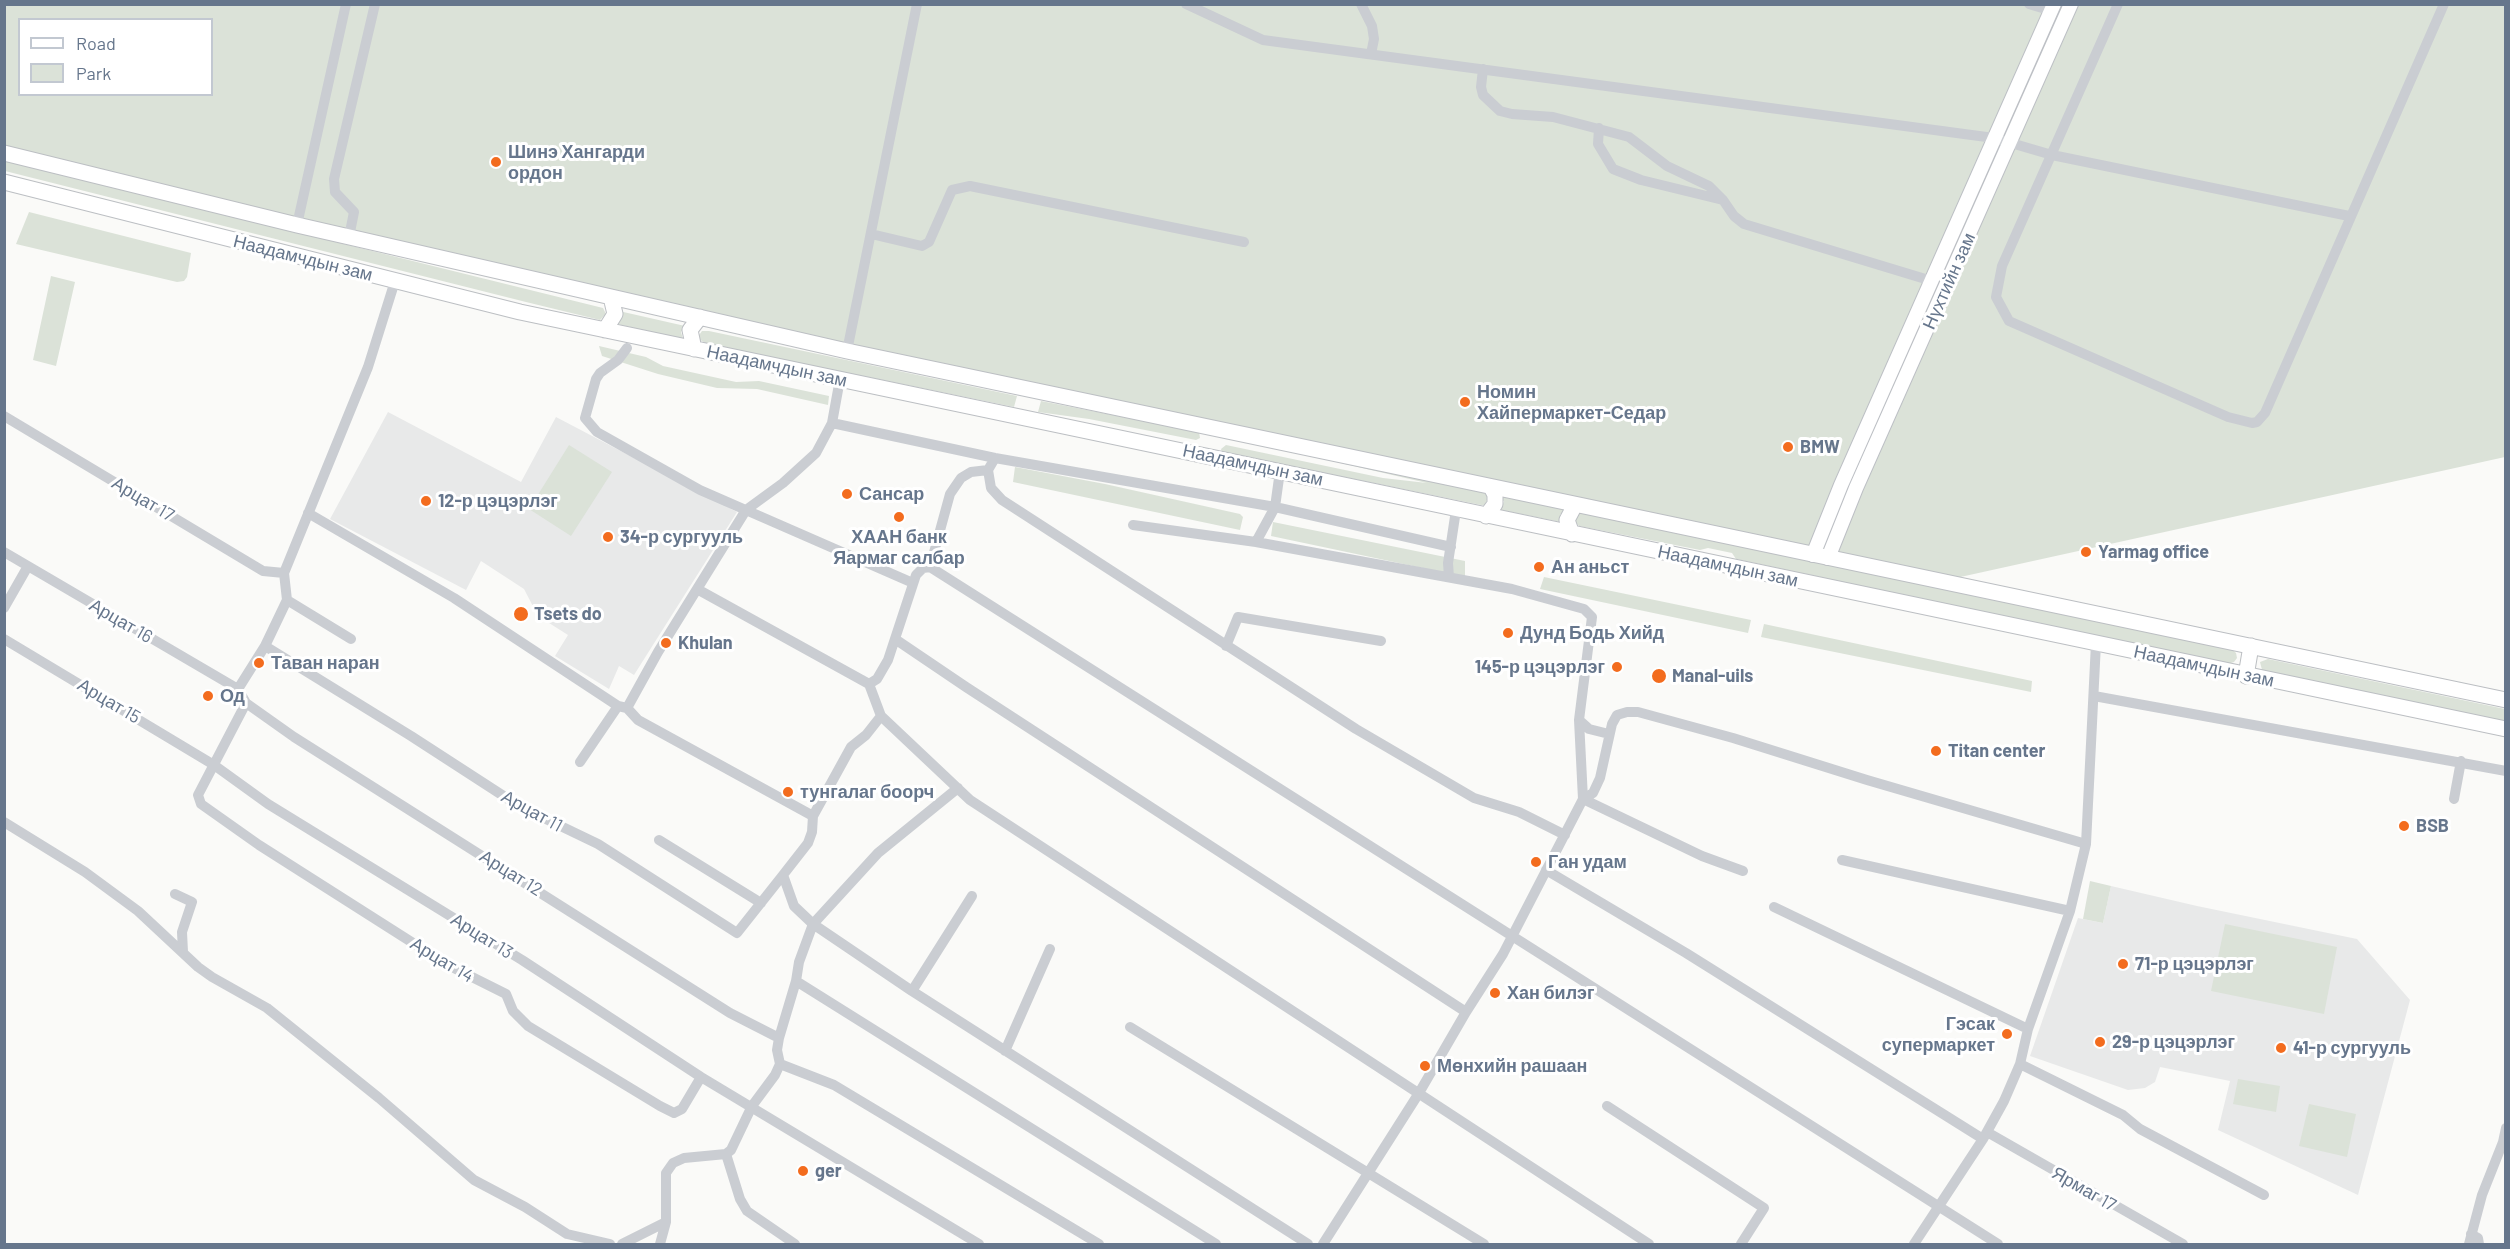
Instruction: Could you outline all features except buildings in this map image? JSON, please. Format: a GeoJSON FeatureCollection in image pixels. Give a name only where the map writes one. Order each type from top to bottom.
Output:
{"type":"FeatureCollection","features":[{"type":"Feature","properties":{"kind":"highway","name":"Наадамчдын зам"},"geometry":{"type":"LineString","coordinates":[[4,153],[297,225],[847,351],[2505,700]]}},
{"type":"Feature","properties":{"kind":"highway","name":"Наадамчдын зам"},"geometry":{"type":"LineString","coordinates":[[4,182],[395,281],[605,330],[1206,454],[1456,510],[2505,729]]}},
{"type":"Feature","properties":{"kind":"highway"},"geometry":{"type":"LineString","coordinates":[[605,330],[615,314],[611,297]]}},
{"type":"Feature","properties":{"kind":"highway"},"geometry":{"type":"LineString","coordinates":[[694,349],[690,330],[699,317]]}},
{"type":"Feature","properties":{"kind":"highway"},"geometry":{"type":"LineString","coordinates":[[1206,454],[1210,429]]}},
{"type":"Feature","properties":{"kind":"highway"},"geometry":{"type":"LineString","coordinates":[[1486,516],[1495,504],[1495,495],[1491,487]]}},
{"type":"Feature","properties":{"kind":"highway"},"geometry":{"type":"LineString","coordinates":[[1572,534],[1567,517],[1575,505]]}},
{"type":"Feature","properties":{"kind":"highway"},"geometry":{"type":"LineString","coordinates":[[1718,564],[1722,536]]}},
{"type":"Feature","properties":{"kind":"highway"},"geometry":{"type":"LineString","coordinates":[[2246,676],[2251,646]]}},
{"type":"Feature","properties":{"kind":"main road","name":"Нүхтийн зам"},"geometry":{"type":"LineString","coordinates":[[1828,558],[1856,488],[2071,4]]}},
{"type":"Feature","properties":{"kind":"main road","name":"Нүхтийн зам"},"geometry":{"type":"LineString","coordinates":[[1813,555],[1841,485],[2053,8]]}},
{"type":"Feature","properties":{"kind":"street"},"geometry":{"type":"LineString","coordinates":[[297,225],[346,4]]}},
{"type":"Feature","properties":{"kind":"street"},"geometry":{"type":"LineString","coordinates":[[349,237],[354,212],[335,192],[334,179],[375,4]]}},
{"type":"Feature","properties":{"kind":"street"},"geometry":{"type":"LineString","coordinates":[[847,351],[917,4]]}},
{"type":"Feature","properties":{"kind":"street"},"geometry":{"type":"LineString","coordinates":[[1186,4],[1263,40],[1994,138],[2052,155],[2349,216]]}},
{"type":"Feature","properties":{"kind":"street"},"geometry":{"type":"LineString","coordinates":[[1361,4],[1369,15],[1372,26],[1374,39],[1371,54]]}},
{"type":"Feature","properties":{"kind":"street"},"geometry":{"type":"LineString","coordinates":[[2029,4],[2053,8]]}},
{"type":"Feature","properties":{"kind":"street"},"geometry":{"type":"LineString","coordinates":[[2118,4],[2002,266],[1996,297],[2009,321],[2228,417],[2252,423],[2257,422],[2265,412],[2349,216],[2444,4]]}},
{"type":"Feature","properties":{"kind":"street"},"geometry":{"type":"LineString","coordinates":[[1483,69],[1481,87],[1483,95],[1500,111],[1553,117],[1599,128],[1635,141],[1667,166],[1708,186],[1744,224],[1932,281]]}},
{"type":"Feature","properties":{"kind":"street"},"geometry":{"type":"LineString","coordinates":[[1599,128],[1598,144],[1613,169],[1641,180],[1723,200]]}},
{"type":"Feature","properties":{"kind":"street"},"geometry":{"type":"LineString","coordinates":[[871,234],[922,246],[928,242],[952,190],[970,186],[1244,242]]}},
{"type":"Feature","properties":{"kind":"street"},"geometry":{"type":"LineString","coordinates":[[214,765],[246,704],[238,689],[265,646],[287,600],[284,573],[368,367],[395,281]]}},
{"type":"Feature","properties":{"kind":"street"},"geometry":{"type":"LineString","coordinates":[[627,348],[618,360],[600,373],[596,379],[585,415],[597,432],[700,490],[913,583]]}},
{"type":"Feature","properties":{"kind":"street"},"geometry":{"type":"LineString","coordinates":[[580,762],[623,707],[746,510],[783,483],[816,453],[832,423],[840,379]]}},
{"type":"Feature","properties":{"kind":"street","name":"Арцат 17"},"geometry":{"type":"LineString","coordinates":[[4,416],[263,571],[284,573]]}},
{"type":"Feature","properties":{"kind":"street"},"geometry":{"type":"LineString","coordinates":[[832,423],[995,458],[1275,507],[1451,547]]}},
{"type":"Feature","properties":{"kind":"street"},"geometry":{"type":"LineString","coordinates":[[995,458],[988,470],[991,488],[1002,500],[1356,729],[1474,798],[1519,812],[1565,835]]}},
{"type":"Feature","properties":{"kind":"street"},"geometry":{"type":"LineString","coordinates":[[930,567],[950,494],[961,478],[971,472],[988,470]]}},
{"type":"Feature","properties":{"kind":"street"},"geometry":{"type":"LineString","coordinates":[[1256,542],[1275,507],[1280,471]]}},
{"type":"Feature","properties":{"kind":"street"},"geometry":{"type":"LineString","coordinates":[[1449,577],[1456,510]]}},
{"type":"Feature","properties":{"kind":"street"},"geometry":{"type":"LineString","coordinates":[[308,513],[454,598],[623,707],[638,720],[813,816]]}},
{"type":"Feature","properties":{"kind":"street"},"geometry":{"type":"LineString","coordinates":[[1133,525],[1256,542],[1541,596],[1584,609],[1590,614],[1592,621],[1579,720],[1583,798],[1513,937],[1419,1094],[1323,1245]]}},
{"type":"Feature","properties":{"kind":"street","name":"Арцат 16"},"geometry":{"type":"LineString","coordinates":[[4,552],[238,689]]}},
{"type":"Feature","properties":{"kind":"street"},"geometry":{"type":"LineString","coordinates":[[4,608],[28,566]]}},
{"type":"Feature","properties":{"kind":"street"},"geometry":{"type":"LineString","coordinates":[[869,684],[882,672],[916,575],[923,568],[930,567],[1998,1245]]}},
{"type":"Feature","properties":{"kind":"street"},"geometry":{"type":"LineString","coordinates":[[697,589],[869,684],[881,716],[970,800],[1649,1245]]}},
{"type":"Feature","properties":{"kind":"street"},"geometry":{"type":"LineString","coordinates":[[287,600],[351,639]]}},
{"type":"Feature","properties":{"kind":"street"},"geometry":{"type":"LineString","coordinates":[[1226,646],[1238,617],[1381,641]]}},
{"type":"Feature","properties":{"kind":"street","name":"Арцат 15"},"geometry":{"type":"LineString","coordinates":[[4,639],[214,765]]}},
{"type":"Feature","properties":{"kind":"street"},"geometry":{"type":"LineString","coordinates":[[895,639],[1466,1012]]}},
{"type":"Feature","properties":{"kind":"street"},"geometry":{"type":"LineString","coordinates":[[1914,1245],[1985,1136],[2004,1101],[2020,1064],[2028,1029],[2070,911],[2086,844],[2096,643]]}},
{"type":"Feature","properties":{"kind":"street","name":"Арцат 11"},"geometry":{"type":"LineString","coordinates":[[265,646],[519,806],[598,844],[737,933],[808,843],[812,832],[813,816],[851,747],[866,735],[881,716]]}},
{"type":"Feature","properties":{"kind":"street"},"geometry":{"type":"LineString","coordinates":[[2094,696],[2461,761],[2505,771]]}},
{"type":"Feature","properties":{"kind":"street","name":"Арцат 12"},"geometry":{"type":"LineString","coordinates":[[246,704],[294,737],[730,1013],[779,1038]]}},
{"type":"Feature","properties":{"kind":"street"},"geometry":{"type":"LineString","coordinates":[[1583,798],[1593,793],[1600,778],[1609,734],[1617,715],[1627,711],[1638,712],[1733,738],[2086,844]]}},
{"type":"Feature","properties":{"kind":"street"},"geometry":{"type":"LineString","coordinates":[[1579,720],[1589,729],[1609,734]]}},
{"type":"Feature","properties":{"kind":"street"},"geometry":{"type":"LineString","coordinates":[[2454,799],[2461,761]]}},
{"type":"Feature","properties":{"kind":"street","name":"Арцат 14"},"geometry":{"type":"LineString","coordinates":[[214,765],[198,795],[201,804],[208,810],[446,964],[506,994],[513,1011],[528,1026],[554,1044],[674,1113],[682,1109],[701,1077]]}},
{"type":"Feature","properties":{"kind":"street","name":"Арцат 13"},"geometry":{"type":"LineString","coordinates":[[214,765],[268,804],[522,960],[701,1077],[979,1245]]}},
{"type":"Feature","properties":{"kind":"street"},"geometry":{"type":"LineString","coordinates":[[660,1245],[666,1222],[666,1173],[673,1163],[684,1158],[726,1154],[731,1150],[752,1106],[775,1075],[780,1064],[777,1050],[779,1038],[796,981],[799,962],[813,924],[878,853],[958,788]]}},
{"type":"Feature","properties":{"kind":"street"},"geometry":{"type":"LineString","coordinates":[[1583,798],[1702,856],[1743,871]]}},
{"type":"Feature","properties":{"kind":"street"},"geometry":{"type":"LineString","coordinates":[[4,822],[85,872],[138,911],[212,977],[267,1008],[379,1098],[474,1180],[525,1207],[567,1234],[610,1245]]}},
{"type":"Feature","properties":{"kind":"street"},"geometry":{"type":"LineString","coordinates":[[659,840],[761,903]]}},
{"type":"Feature","properties":{"kind":"street"},"geometry":{"type":"LineString","coordinates":[[1842,860],[2070,911]]}},
{"type":"Feature","properties":{"kind":"street","name":"Ярмаг 17"},"geometry":{"type":"LineString","coordinates":[[1546,870],[1985,1136],[2183,1245]]}},
{"type":"Feature","properties":{"kind":"street"},"geometry":{"type":"LineString","coordinates":[[783,875],[794,906],[813,924],[912,992],[1308,1245]]}},
{"type":"Feature","properties":{"kind":"street"},"geometry":{"type":"LineString","coordinates":[[175,894],[192,902],[182,932],[183,952]]}},
{"type":"Feature","properties":{"kind":"street"},"geometry":{"type":"LineString","coordinates":[[912,992],[972,896]]}},
{"type":"Feature","properties":{"kind":"street"},"geometry":{"type":"LineString","coordinates":[[1774,907],[2028,1029]]}},
{"type":"Feature","properties":{"kind":"street"},"geometry":{"type":"LineString","coordinates":[[1005,1051],[1050,949]]}},
{"type":"Feature","properties":{"kind":"street"},"geometry":{"type":"LineString","coordinates":[[796,981],[1216,1245]]}},
{"type":"Feature","properties":{"kind":"street"},"geometry":{"type":"LineString","coordinates":[[1130,1027],[1484,1245]]}},
{"type":"Feature","properties":{"kind":"street"},"geometry":{"type":"LineString","coordinates":[[780,1064],[834,1085],[1099,1245]]}},
{"type":"Feature","properties":{"kind":"street"},"geometry":{"type":"LineString","coordinates":[[2020,1064],[2123,1115],[2140,1129],[2264,1196]]}},
{"type":"Feature","properties":{"kind":"street"},"geometry":{"type":"LineString","coordinates":[[1607,1106],[1764,1208],[1741,1245]]}},
{"type":"Feature","properties":{"kind":"street"},"geometry":{"type":"LineString","coordinates":[[2479,1245],[2478,1238],[2470,1239],[2482,1195],[2504,1143],[2505,1128]]}},
{"type":"Feature","properties":{"kind":"street"},"geometry":{"type":"LineString","coordinates":[[726,1154],[740,1199],[747,1211],[795,1245]]}},
{"type":"Feature","properties":{"kind":"street"},"geometry":{"type":"LineString","coordinates":[[622,1245],[666,1222]]}},
{"type":"Feature","properties":{"kind":"shaded area","name":"34-р сургууль"},"geometry":{"type":"Polygon","coordinates":[[[388,412],[521,482],[556,417],[737,512],[634,675],[619,666],[609,689],[555,656],[568,635],[538,616],[524,589],[481,561],[466,590],[330,519],[388,412]]]}},
{"type":"Feature","properties":{"kind":"shaded area","name":"41-р сургууль"},"geometry":{"type":"Polygon","coordinates":[[[2111,886],[2357,939],[2410,1000],[2358,1195],[2218,1130],[2230,1081],[2160,1067],[2155,1082],[2145,1088],[2128,1090],[2030,1056],[2078,918],[2103,923],[2111,886]]]}},
{"type":"Feature","properties":{"kind":"green space"},"geometry":{"type":"Polygon","coordinates":[[[4,5],[2505,5],[2505,457],[1924,585],[2233,650],[2237,658],[2234,662],[2228,664],[1736,559],[1732,553],[1708,548],[1700,550],[1579,526],[1576,523],[1576,517],[1560,514],[1561,522],[1501,510],[1504,501],[1488,497],[1485,505],[1481,505],[1222,452],[1221,449],[1226,445],[1383,478],[1427,483],[5,154],[4,5]]]}},
{"type":"Feature","properties":{"kind":"green space"},"geometry":{"type":"Polygon","coordinates":[[[4,160],[603,308],[606,314],[600,320],[5,171],[4,160]]]}},
{"type":"Feature","properties":{"kind":"green space"},"geometry":{"type":"Polygon","coordinates":[[[29,212],[191,253],[187,277],[184,281],[177,282],[16,244],[29,212]]]}},
{"type":"Feature","properties":{"kind":"green space"},"geometry":{"type":"Polygon","coordinates":[[[51,276],[75,282],[56,366],[33,360],[51,276]]]}},
{"type":"Feature","properties":{"kind":"green space"},"geometry":{"type":"Polygon","coordinates":[[[619,311],[685,326],[681,332],[683,339],[617,324],[619,311]]]}},
{"type":"Feature","properties":{"kind":"green space"},"geometry":{"type":"Polygon","coordinates":[[[702,331],[1017,396],[1014,407],[707,344],[697,338],[702,331]]]}},
{"type":"Feature","properties":{"kind":"green space"},"geometry":{"type":"Polygon","coordinates":[[[599,346],[646,357],[663,366],[736,382],[759,381],[829,396],[828,405],[757,389],[717,388],[658,374],[602,356],[599,346]]]}},
{"type":"Feature","properties":{"kind":"green space"},"geometry":{"type":"Polygon","coordinates":[[[1041,401],[1199,432],[1200,438],[1196,440],[1089,419],[1038,412],[1041,401]]]}},
{"type":"Feature","properties":{"kind":"green space"},"geometry":{"type":"Polygon","coordinates":[[[569,445],[612,472],[571,536],[529,509],[569,445]]]}},
{"type":"Feature","properties":{"kind":"green space"},"geometry":{"type":"Polygon","coordinates":[[[1015,467],[1240,514],[1243,517],[1240,530],[1013,482],[1015,467]]]}},
{"type":"Feature","properties":{"kind":"green space"},"geometry":{"type":"Polygon","coordinates":[[[1273,522],[1465,561],[1465,577],[1271,536],[1273,522]]]}},
{"type":"Feature","properties":{"kind":"green space"},"geometry":{"type":"Polygon","coordinates":[[[1544,577],[1751,620],[1748,633],[1540,589],[1544,577]]]}},
{"type":"Feature","properties":{"kind":"green space"},"geometry":{"type":"Polygon","coordinates":[[[1764,624],[2032,681],[2031,692],[1761,637],[1764,624]]]}},
{"type":"Feature","properties":{"kind":"green space"},"geometry":{"type":"Polygon","coordinates":[[[2268,659],[2505,709],[2505,721],[2262,670],[2260,662],[2268,659]]]}},
{"type":"Feature","properties":{"kind":"green space"},"geometry":{"type":"Polygon","coordinates":[[[2090,881],[2111,886],[2103,923],[2083,919],[2090,881]]]}},
{"type":"Feature","properties":{"kind":"green space"},"geometry":{"type":"Polygon","coordinates":[[[2225,924],[2337,947],[2324,1014],[2211,991],[2225,924]]]}},
{"type":"Feature","properties":{"kind":"green space"},"geometry":{"type":"Polygon","coordinates":[[[2238,1079],[2280,1086],[2276,1112],[2233,1104],[2238,1079]]]}},
{"type":"Feature","properties":{"kind":"green space"},"geometry":{"type":"Polygon","coordinates":[[[2309,1104],[2356,1114],[2347,1157],[2299,1146],[2309,1104]]]}},
{"type":"Feature","properties":{"kind":"place","name":"Шинэ Хангарди ордон"},"geometry":{"type":"Point","coordinates":[496,162]}},
{"type":"Feature","properties":{"kind":"place","name":"Номин Хайпермаркет-Седар"},"geometry":{"type":"Point","coordinates":[1465,402]}},
{"type":"Feature","properties":{"kind":"place","name":"BMW"},"geometry":{"type":"Point","coordinates":[1788,447]}},
{"type":"Feature","properties":{"kind":"place","name":"Сансар"},"geometry":{"type":"Point","coordinates":[847,494]}},
{"type":"Feature","properties":{"kind":"place","name":"12-р цэцэрлэг"},"geometry":{"type":"Point","coordinates":[426,501]}},
{"type":"Feature","properties":{"kind":"place","name":"ХААН банк Яармаг салбар"},"geometry":{"type":"Point","coordinates":[899,517]}},
{"type":"Feature","properties":{"kind":"place","name":"34-р сургууль"},"geometry":{"type":"Point","coordinates":[608,537]}},
{"type":"Feature","properties":{"kind":"place","name":"Yarmag office"},"geometry":{"type":"Point","coordinates":[2086,552]}},
{"type":"Feature","properties":{"kind":"place","name":"Ан аньст"},"geometry":{"type":"Point","coordinates":[1539,567]}},
{"type":"Feature","properties":{"kind":"place","name":"Tsets do"},"geometry":{"type":"Point","coordinates":[521,614]}},
{"type":"Feature","properties":{"kind":"place","name":"Дунд Бодь Хийд"},"geometry":{"type":"Point","coordinates":[1508,633]}},
{"type":"Feature","properties":{"kind":"place","name":"Khulan"},"geometry":{"type":"Point","coordinates":[666,643]}},
{"type":"Feature","properties":{"kind":"place","name":"Таван наран"},"geometry":{"type":"Point","coordinates":[259,663]}},
{"type":"Feature","properties":{"kind":"place","name":"145-р цэцэрлэг"},"geometry":{"type":"Point","coordinates":[1617,667]}},
{"type":"Feature","properties":{"kind":"place","name":"Manal-uils"},"geometry":{"type":"Point","coordinates":[1659,676]}},
{"type":"Feature","properties":{"kind":"place","name":"Од"},"geometry":{"type":"Point","coordinates":[208,696]}},
{"type":"Feature","properties":{"kind":"place","name":"Titan center"},"geometry":{"type":"Point","coordinates":[1936,751]}},
{"type":"Feature","properties":{"kind":"place","name":"тунгалаг боорч"},"geometry":{"type":"Point","coordinates":[788,792]}},
{"type":"Feature","properties":{"kind":"place","name":"BSB"},"geometry":{"type":"Point","coordinates":[2404,826]}},
{"type":"Feature","properties":{"kind":"place","name":"Ган удам"},"geometry":{"type":"Point","coordinates":[1536,862]}},
{"type":"Feature","properties":{"kind":"place","name":"71-р цэцэрлэг"},"geometry":{"type":"Point","coordinates":[2123,964]}},
{"type":"Feature","properties":{"kind":"place","name":"Хан билэг"},"geometry":{"type":"Point","coordinates":[1495,993]}},
{"type":"Feature","properties":{"kind":"place","name":"Гэсак супермаркет"},"geometry":{"type":"Point","coordinates":[2007,1034]}},
{"type":"Feature","properties":{"kind":"place","name":"29-р цэцэрлэг"},"geometry":{"type":"Point","coordinates":[2100,1042]}},
{"type":"Feature","properties":{"kind":"place","name":"41-р сургууль"},"geometry":{"type":"Point","coordinates":[2281,1048]}},
{"type":"Feature","properties":{"kind":"place","name":"Мөнхийн рашаан"},"geometry":{"type":"Point","coordinates":[1425,1066]}},
{"type":"Feature","properties":{"kind":"place","name":"ger"},"geometry":{"type":"Point","coordinates":[803,1171]}}]}
